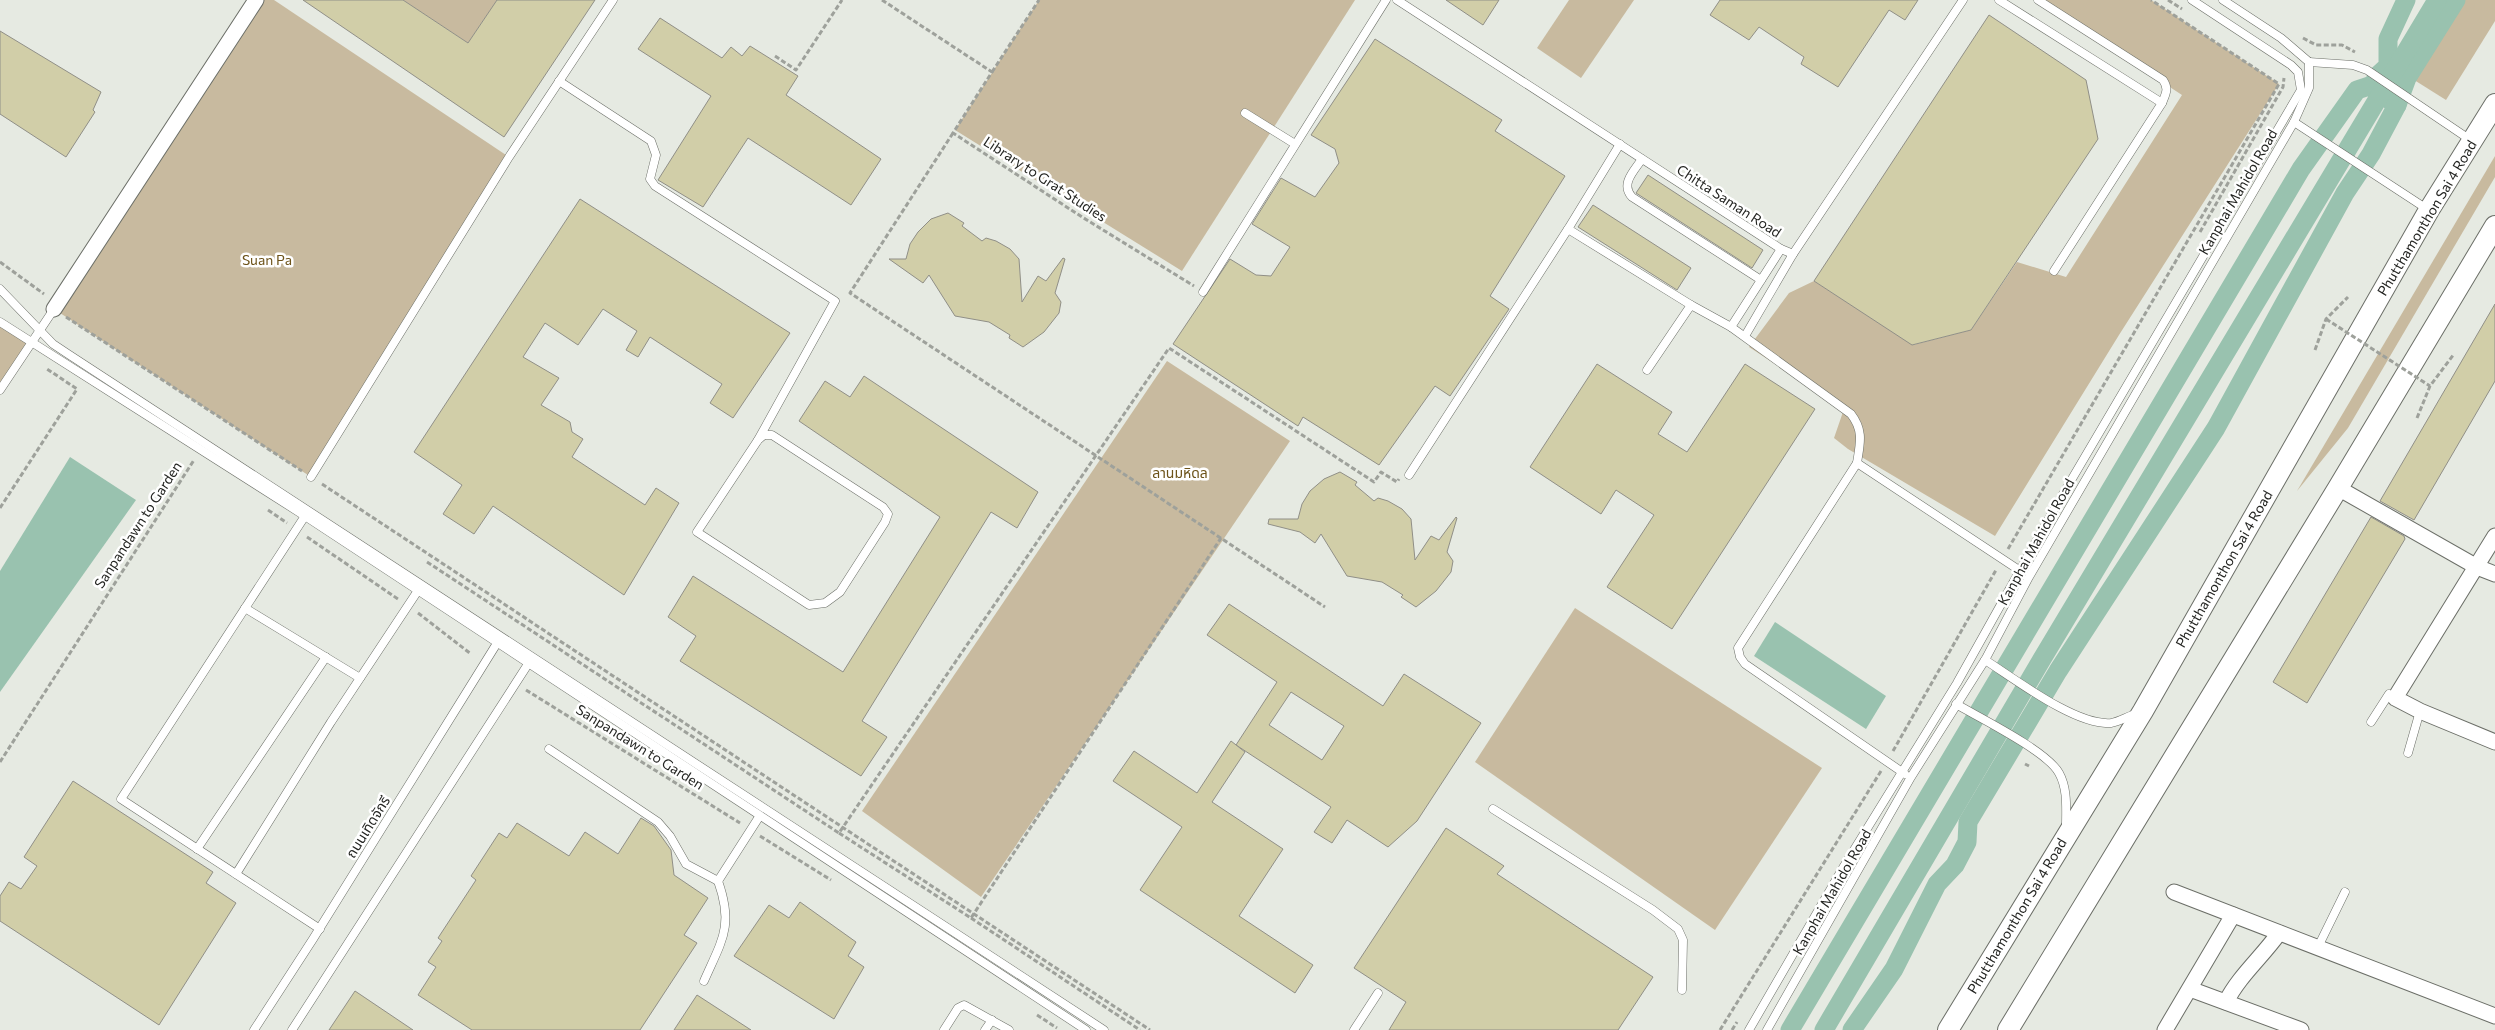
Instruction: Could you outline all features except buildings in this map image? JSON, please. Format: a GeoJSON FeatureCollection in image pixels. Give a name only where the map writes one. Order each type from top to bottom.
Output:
{"type":"FeatureCollection","features":[{"type":"Feature","properties":{"kind":"main road","name":"Phutthamonthon Sai 4 Road"},"geometry":{"type":"LineString","coordinates":[[1948,1030],[2142,711],[2429,210],[2495,104]]}},
{"type":"Feature","properties":{"kind":"main road"},"geometry":{"type":"LineString","coordinates":[[2008,1030],[2495,226]]}},
{"type":"Feature","properties":{"kind":"street"},"geometry":{"type":"LineString","coordinates":[[55,306],[256,0]]}},
{"type":"Feature","properties":{"kind":"street"},"geometry":{"type":"LineString","coordinates":[[2338,488],[2477,567],[2495,574]]}},
{"type":"Feature","properties":{"kind":"street"},"geometry":{"type":"LineString","coordinates":[[2495,536],[2395,698],[2420,711],[2495,742]]}},
{"type":"Feature","properties":{"kind":"street"},"geometry":{"type":"LineString","coordinates":[[2174,892],[2495,1016]]}},
{"type":"Feature","properties":{"kind":"street"},"geometry":{"type":"LineString","coordinates":[[2165,1030],[2233,915]]}},
{"type":"Feature","properties":{"kind":"street"},"geometry":{"type":"LineString","coordinates":[[2226,1002],[2237,983],[2263,955],[2279,933]]}},
{"type":"Feature","properties":{"kind":"street"},"geometry":{"type":"LineString","coordinates":[[2190,989],[2301,1030]]}},
{"type":"Feature","properties":{"kind":"lane"},"geometry":{"type":"LineString","coordinates":[[311,477],[509,157],[613,0]]}},
{"type":"Feature","properties":{"kind":"lane"},"geometry":{"type":"LineString","coordinates":[[1203,292],[1386,0]]}},
{"type":"Feature","properties":{"kind":"lane","name":"Chitta Saman Road"},"geometry":{"type":"LineString","coordinates":[[1397,0],[1781,249],[1793,254]]}},
{"type":"Feature","properties":{"kind":"lane"},"geometry":{"type":"LineString","coordinates":[[1745,336],[1793,254],[1963,0]]}},
{"type":"Feature","properties":{"kind":"lane"},"geometry":{"type":"LineString","coordinates":[[1999,0],[2162,103]]}},
{"type":"Feature","properties":{"kind":"lane"},"geometry":{"type":"LineString","coordinates":[[2038,0],[2163,80],[2167,85],[2167,91],[2162,103],[2054,271]]}},
{"type":"Feature","properties":{"kind":"lane","name":"Kanphai Mahidol Road"},"geometry":{"type":"LineString","coordinates":[[1749,1030],[1957,683],[2020,571],[2302,90],[2298,72],[2281,57],[2192,0]]}},
{"type":"Feature","properties":{"kind":"lane"},"geometry":{"type":"LineString","coordinates":[[2223,0],[2281,38],[2309,62],[2353,65],[2374,75],[2472,141]]}},
{"type":"Feature","properties":{"kind":"lane","name":"Kanphai Mahidol Road"},"geometry":{"type":"LineString","coordinates":[[1767,1030],[1911,778],[1985,660],[2029,577],[2294,122],[2309,88],[2309,62]]}},
{"type":"Feature","properties":{"kind":"lane"},"geometry":{"type":"LineString","coordinates":[[559,81],[651,141],[656,155],[650,179],[655,186],[835,301],[758,440],[697,532],[809,605],[825,604],[840,592],[885,522],[888,514],[883,507],[772,435],[764,435],[758,440]]}},
{"type":"Feature","properties":{"kind":"lane"},"geometry":{"type":"LineString","coordinates":[[1245,113],[1295,144]]}},
{"type":"Feature","properties":{"kind":"lane"},"geometry":{"type":"LineString","coordinates":[[2294,122],[2429,210]]}},
{"type":"Feature","properties":{"kind":"lane"},"geometry":{"type":"LineString","coordinates":[[1406,474],[1568,229],[1620,144]]}},
{"type":"Feature","properties":{"kind":"lane"},"geometry":{"type":"LineString","coordinates":[[1642,159],[1626,183],[1627,191],[1632,197],[1761,280]]}},
{"type":"Feature","properties":{"kind":"lane"},"geometry":{"type":"LineString","coordinates":[[1568,229],[1745,336],[1851,414],[1859,425],[1860,441],[1857,463],[1738,648],[1740,657],[1745,664],[1911,778]]}},
{"type":"Feature","properties":{"kind":"lane"},"geometry":{"type":"LineString","coordinates":[[1731,327],[1781,249]]}},
{"type":"Feature","properties":{"kind":"lane"},"geometry":{"type":"LineString","coordinates":[[0,290],[39,330],[68,354],[502,637],[531,661],[759,817],[1086,1030]]}},
{"type":"Feature","properties":{"kind":"lane"},"geometry":{"type":"LineString","coordinates":[[1647,370],[1691,305]]}},
{"type":"Feature","properties":{"kind":"lane"},"geometry":{"type":"LineString","coordinates":[[0,390],[55,306]]}},
{"type":"Feature","properties":{"kind":"lane"},"geometry":{"type":"LineString","coordinates":[[0,322],[305,516],[496,644],[531,661],[1104,1030]]}},
{"type":"Feature","properties":{"kind":"lane"},"geometry":{"type":"LineString","coordinates":[[1857,463],[2029,577]]}},
{"type":"Feature","properties":{"kind":"lane"},"geometry":{"type":"LineString","coordinates":[[305,516],[121,799],[320,928]]}},
{"type":"Feature","properties":{"kind":"lane"},"geometry":{"type":"LineString","coordinates":[[236,874],[360,678],[417,592]]}},
{"type":"Feature","properties":{"kind":"lane"},"geometry":{"type":"LineString","coordinates":[[245,608],[360,678]]}},
{"type":"Feature","properties":{"kind":"lane","name":"ถนนเทิดจักรี"},"geometry":{"type":"LineString","coordinates":[[254,1030],[502,637]]}},
{"type":"Feature","properties":{"kind":"lane"},"geometry":{"type":"LineString","coordinates":[[197,849],[326,657]]}},
{"type":"Feature","properties":{"kind":"lane"},"geometry":{"type":"LineString","coordinates":[[1985,660],[2075,715],[2112,723],[2142,711]]}},
{"type":"Feature","properties":{"kind":"lane"},"geometry":{"type":"LineString","coordinates":[[292,1030],[531,661]]}},
{"type":"Feature","properties":{"kind":"lane"},"geometry":{"type":"LineString","coordinates":[[2371,722],[2389,694],[2395,698]]}},
{"type":"Feature","properties":{"kind":"lane"},"geometry":{"type":"LineString","coordinates":[[1956,704],[2048,759],[2059,773],[2066,792],[2066,834]]}},
{"type":"Feature","properties":{"kind":"lane"},"geometry":{"type":"LineString","coordinates":[[2408,754],[2420,711]]}},
{"type":"Feature","properties":{"kind":"lane"},"geometry":{"type":"LineString","coordinates":[[549,749],[658,822],[670,836],[686,864],[718,881],[725,902],[725,934],[704,981]]}},
{"type":"Feature","properties":{"kind":"lane"},"geometry":{"type":"LineString","coordinates":[[1493,809],[1653,910],[1678,929],[1683,940],[1682,990]]}},
{"type":"Feature","properties":{"kind":"lane"},"geometry":{"type":"LineString","coordinates":[[718,881],[759,817]]}},
{"type":"Feature","properties":{"kind":"lane"},"geometry":{"type":"LineString","coordinates":[[2318,948],[2345,892]]}},
{"type":"Feature","properties":{"kind":"lane"},"geometry":{"type":"LineString","coordinates":[[1354,1030],[1378,993]]}},
{"type":"Feature","properties":{"kind":"lane"},"geometry":{"type":"LineString","coordinates":[[944,1030],[958,1008],[964,1005],[1009,1030]]}},
{"type":"Feature","properties":{"kind":"lane"},"geometry":{"type":"LineString","coordinates":[[986,1030],[992,1020]]}},
{"type":"Feature","properties":{"kind":"path"},"geometry":{"type":"LineString","coordinates":[[775,56],[796,70],[842,0]]}},
{"type":"Feature","properties":{"kind":"path"},"geometry":{"type":"LineString","coordinates":[[882,0],[992,72]]}},
{"type":"Feature","properties":{"kind":"path"},"geometry":{"type":"LineString","coordinates":[[1039,0],[850,293],[1325,607]]}},
{"type":"Feature","properties":{"kind":"path"},"geometry":{"type":"LineString","coordinates":[[2151,0],[2279,84]]}},
{"type":"Feature","properties":{"kind":"path"},"geometry":{"type":"LineString","coordinates":[[2168,0],[2184,10]]}},
{"type":"Feature","properties":{"kind":"path"},"geometry":{"type":"LineString","coordinates":[[2300,36],[2316,45],[2342,45],[2357,53]]}},
{"type":"Feature","properties":{"kind":"path"},"geometry":{"type":"LineString","coordinates":[[2199,234],[2283,87],[2285,80],[2281,76]]}},
{"type":"Feature","properties":{"kind":"path","name":"Library to Grat Studies"},"geometry":{"type":"LineString","coordinates":[[953,133],[1082,217],[1203,292]]}},
{"type":"Feature","properties":{"kind":"path"},"geometry":{"type":"LineString","coordinates":[[0,262],[55,306]]}},
{"type":"Feature","properties":{"kind":"path"},"geometry":{"type":"LineString","coordinates":[[2315,350],[2326,319],[2348,297]]}},
{"type":"Feature","properties":{"kind":"path"},"geometry":{"type":"LineString","coordinates":[[2326,319],[2430,386]]}},
{"type":"Feature","properties":{"kind":"path"},"geometry":{"type":"LineString","coordinates":[[839,834],[1169,348],[1374,482],[1381,472],[1397,482],[1406,474]]}},
{"type":"Feature","properties":{"kind":"path"},"geometry":{"type":"LineString","coordinates":[[0,508],[77,389],[24,354]]}},
{"type":"Feature","properties":{"kind":"path"},"geometry":{"type":"LineString","coordinates":[[2417,418],[2430,386],[2454,354]]}},
{"type":"Feature","properties":{"kind":"path","name":"Sanpandawn to Garden"},"geometry":{"type":"LineString","coordinates":[[0,762],[194,459],[202,464]]}},
{"type":"Feature","properties":{"kind":"path"},"geometry":{"type":"LineString","coordinates":[[265,508],[408,606],[471,654]]}},
{"type":"Feature","properties":{"kind":"path"},"geometry":{"type":"LineString","coordinates":[[970,918],[1221,538]]}},
{"type":"Feature","properties":{"kind":"path"},"geometry":{"type":"LineString","coordinates":[[427,562],[1140,1030]]}},
{"type":"Feature","properties":{"kind":"path"},"geometry":{"type":"LineString","coordinates":[[548,633],[1150,1030]]}},
{"type":"Feature","properties":{"kind":"path","name":"Sanpandawn to Garden"},"geometry":{"type":"LineString","coordinates":[[526,690],[743,825]]}},
{"type":"Feature","properties":{"kind":"path"},"geometry":{"type":"LineString","coordinates":[[2025,764],[2029,766]]}},
{"type":"Feature","properties":{"kind":"path"},"geometry":{"type":"LineString","coordinates":[[1732,1030],[1738,1020]]}},
{"type":"Feature","properties":{"kind":"green space","name":"Suan Pa"},"geometry":{"type":"Polygon","coordinates":[[[256,0],[274,0],[509,157],[311,477],[60,313],[256,0]]]}},
{"type":"Feature","properties":{"kind":"green space"},"geometry":{"type":"Polygon","coordinates":[[[403,0],[497,0],[468,43],[403,0]]]}},
{"type":"Feature","properties":{"kind":"green space"},"geometry":{"type":"Polygon","coordinates":[[[1039,0],[1355,0],[1182,271],[955,130],[1039,0]]]}},
{"type":"Feature","properties":{"kind":"green space"},"geometry":{"type":"Polygon","coordinates":[[[1569,0],[1634,0],[1581,78],[1537,48],[1569,0]]]}},
{"type":"Feature","properties":{"kind":"green space"},"geometry":{"type":"Polygon","coordinates":[[[2037,0],[2151,0],[2279,84],[2119,335],[1995,536],[1848,449],[1834,438],[1844,409],[1749,347],[1789,293],[1814,281],[1913,345],[1971,330],[2017,262],[2066,277],[2182,95],[2037,0]]]}},
{"type":"Feature","properties":{"kind":"green space"},"geometry":{"type":"Polygon","coordinates":[[[2459,0],[2495,0],[2495,21],[2446,100],[2411,78],[2459,0]]]}},
{"type":"Feature","properties":{"kind":"green space"},"geometry":{"type":"Polygon","coordinates":[[[2495,156],[2495,177],[2348,428],[2297,491],[2495,156]]]}},
{"type":"Feature","properties":{"kind":"green space"},"geometry":{"type":"Polygon","coordinates":[[[0,322],[32,342],[0,390],[0,322]]]}},
{"type":"Feature","properties":{"kind":"green space","name":"ลานมหิดล"},"geometry":{"type":"Polygon","coordinates":[[[1167,361],[1290,441],[981,897],[862,811],[1167,361]]]}},
{"type":"Feature","properties":{"kind":"green space"},"geometry":{"type":"Polygon","coordinates":[[[1575,608],[1822,768],[1715,930],[1475,762],[1575,608]]]}},
{"type":"Feature","properties":{"kind":"shaded area"},"geometry":{"type":"Polygon","coordinates":[[[70,457],[136,500],[0,692],[0,571],[70,457]]]}},
{"type":"Feature","properties":{"kind":"shaded area"},"geometry":{"type":"Polygon","coordinates":[[[1775,622],[1886,696],[1866,729],[1754,656],[1775,622]]]}},
{"type":"Feature","properties":{"kind":"waterway"},"geometry":{"type":"LineString","coordinates":[[2376,77],[2388,66],[2388,39],[2406,0]]}},
{"type":"Feature","properties":{"kind":"waterway"},"geometry":{"type":"LineString","coordinates":[[1824,1030],[2042,659],[2437,0]]}},
{"type":"Feature","properties":{"kind":"waterway"},"geometry":{"type":"LineString","coordinates":[[2390,100],[2397,105],[2407,78],[2456,0]]}},
{"type":"Feature","properties":{"kind":"waterway"},"geometry":{"type":"LineString","coordinates":[[1790,1030],[2301,169],[2357,90],[2369,86],[2397,105],[2371,154],[2345,193],[2216,428],[2058,671],[1968,822],[1967,842],[1955,865],[1937,884],[1894,969],[1852,1030]]}}]}
